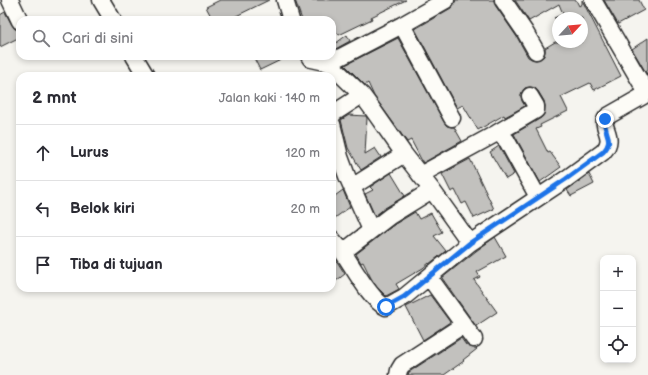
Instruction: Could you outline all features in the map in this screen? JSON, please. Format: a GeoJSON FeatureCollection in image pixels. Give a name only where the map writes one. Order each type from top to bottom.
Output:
{"type":"FeatureCollection","features":[{"type":"Feature","properties":{"kind":"street"},"geometry":{"type":"LineString","coordinates":[[10,0],[18,16]]}},
{"type":"Feature","properties":{"kind":"street"},"geometry":{"type":"LineString","coordinates":[[101,0],[111,16]]}},
{"type":"Feature","properties":{"kind":"street"},"geometry":{"type":"LineString","coordinates":[[285,0],[290,16]]}},
{"type":"Feature","properties":{"kind":"street"},"geometry":{"type":"LineString","coordinates":[[336,59],[446,0]]}},
{"type":"Feature","properties":{"kind":"street"},"geometry":{"type":"LineString","coordinates":[[503,0],[536,51]]}},
{"type":"Feature","properties":{"kind":"street"},"geometry":{"type":"LineString","coordinates":[[336,244],[373,296],[386,307],[404,297],[470,243],[566,179],[603,152],[607,148],[609,140],[604,123],[605,119],[646,93],[594,0]]}},
{"type":"Feature","properties":{"kind":"street"},"geometry":{"type":"LineString","coordinates":[[402,25],[452,118]]}},
{"type":"Feature","properties":{"kind":"street"},"geometry":{"type":"LineString","coordinates":[[136,60],[144,72]]}},
{"type":"Feature","properties":{"kind":"street"},"geometry":{"type":"LineString","coordinates":[[316,60],[329,63],[362,95],[470,243]]}},
{"type":"Feature","properties":{"kind":"street"},"geometry":{"type":"LineString","coordinates":[[329,63],[335,60]]}},
{"type":"Feature","properties":{"kind":"street"},"geometry":{"type":"LineString","coordinates":[[336,111],[362,95]]}},
{"type":"Feature","properties":{"kind":"street"},"geometry":{"type":"LineString","coordinates":[[420,175],[536,110],[536,106],[530,96]]}},
{"type":"Feature","properties":{"kind":"street"},"geometry":{"type":"LineString","coordinates":[[497,133],[507,141],[538,197]]}},
{"type":"Feature","properties":{"kind":"street"},"geometry":{"type":"LineString","coordinates":[[336,141],[340,158],[371,230]]}},
{"type":"Feature","properties":{"kind":"street"},"geometry":{"type":"LineString","coordinates":[[352,187],[404,154]]}},
{"type":"Feature","properties":{"kind":"street"},"geometry":{"type":"LineString","coordinates":[[343,252],[390,216],[432,190]]}},
{"type":"Feature","properties":{"kind":"street"},"geometry":{"type":"LineString","coordinates":[[429,277],[474,339]]}},
{"type":"Feature","properties":{"kind":"street"},"geometry":{"type":"LineString","coordinates":[[398,375],[402,365],[463,325]]}},
{"type":"Feature","properties":{"kind":"building"},"geometry":{"type":"Polygon","coordinates":[[[220,0],[269,0],[236,16],[211,16],[206,7],[220,0]]]}},
{"type":"Feature","properties":{"kind":"building"},"geometry":{"type":"Polygon","coordinates":[[[295,0],[406,0],[339,35],[336,33],[336,16],[301,16],[295,0]]]}},
{"type":"Feature","properties":{"kind":"building"},"geometry":{"type":"Polygon","coordinates":[[[456,0],[494,0],[495,5],[517,37],[528,57],[536,60],[544,56],[545,48],[552,44],[552,48],[588,48],[588,12],[562,12],[559,4],[529,21],[515,0],[576,0],[579,6],[582,4],[582,0],[621,76],[594,90],[590,83],[561,97],[568,111],[540,125],[541,127],[536,129],[548,153],[550,152],[561,167],[540,182],[514,134],[541,118],[544,114],[544,101],[538,91],[535,88],[525,88],[521,96],[525,106],[505,117],[504,115],[478,130],[463,105],[457,108],[415,29],[451,8],[456,0]]]}},
{"type":"Feature","properties":{"kind":"building"},"geometry":{"type":"Polygon","coordinates":[[[604,0],[639,0],[644,10],[618,24],[604,0]]]}},
{"type":"Feature","properties":{"kind":"building"},"geometry":{"type":"Polygon","coordinates":[[[5,12],[16,29],[16,39],[0,47],[0,15],[5,12]]]}},
{"type":"Feature","properties":{"kind":"building"},"geometry":{"type":"Polygon","coordinates":[[[347,35],[350,41],[336,49],[336,43],[347,35]]]}},
{"type":"Feature","properties":{"kind":"building"},"geometry":{"type":"Polygon","coordinates":[[[398,38],[444,122],[447,126],[454,127],[462,141],[423,163],[411,140],[407,142],[374,96],[368,83],[365,85],[345,65],[398,38]]]}},
{"type":"Feature","properties":{"kind":"building"},"geometry":{"type":"Polygon","coordinates":[[[648,38],[648,76],[632,49],[648,38]]]}},
{"type":"Feature","properties":{"kind":"building"},"geometry":{"type":"Polygon","coordinates":[[[255,60],[281,60],[260,70],[255,60]]]}},
{"type":"Feature","properties":{"kind":"building"},"geometry":{"type":"Polygon","coordinates":[[[349,115],[366,116],[365,154],[375,148],[381,157],[361,170],[348,148],[341,120],[349,115]]]}},
{"type":"Feature","properties":{"kind":"building"},"geometry":{"type":"Polygon","coordinates":[[[499,146],[514,174],[506,179],[490,152],[499,146]]]}},
{"type":"Feature","properties":{"kind":"building"},"geometry":{"type":"Polygon","coordinates":[[[470,159],[494,209],[474,218],[466,202],[462,204],[455,190],[451,192],[442,174],[470,159]]]}},
{"type":"Feature","properties":{"kind":"building"},"geometry":{"type":"Polygon","coordinates":[[[391,173],[405,196],[375,216],[365,194],[373,190],[370,187],[391,173]]]}},
{"type":"Feature","properties":{"kind":"building"},"geometry":{"type":"Polygon","coordinates":[[[589,174],[594,184],[571,196],[567,190],[589,174]]]}},
{"type":"Feature","properties":{"kind":"building"},"geometry":{"type":"Polygon","coordinates":[[[343,190],[350,207],[336,217],[336,195],[343,190]]]}},
{"type":"Feature","properties":{"kind":"building"},"geometry":{"type":"Polygon","coordinates":[[[415,212],[419,219],[431,213],[442,232],[434,236],[446,251],[423,268],[396,284],[399,289],[386,296],[376,286],[363,262],[361,263],[356,254],[395,224],[415,212]]]}},
{"type":"Feature","properties":{"kind":"building"},"geometry":{"type":"Polygon","coordinates":[[[495,237],[506,256],[477,272],[480,277],[474,280],[497,312],[476,326],[442,278],[495,237]]]}},
{"type":"Feature","properties":{"kind":"building"},"geometry":{"type":"Polygon","coordinates":[[[336,260],[345,274],[336,281],[336,260]]]}},
{"type":"Feature","properties":{"kind":"building"},"geometry":{"type":"Polygon","coordinates":[[[430,295],[450,322],[423,340],[406,307],[430,295]]]}},
{"type":"Feature","properties":{"kind":"building"},"geometry":{"type":"Polygon","coordinates":[[[461,338],[466,345],[477,349],[463,360],[464,361],[444,375],[408,375],[409,372],[461,338]]]}},
{"type":"Feature","properties":{"kind":"route"},"geometry":{"type":"LineString","coordinates":[[386,307],[404,297],[470,243],[566,179],[603,152],[607,148],[609,140],[604,123],[605,119]]}}]}
